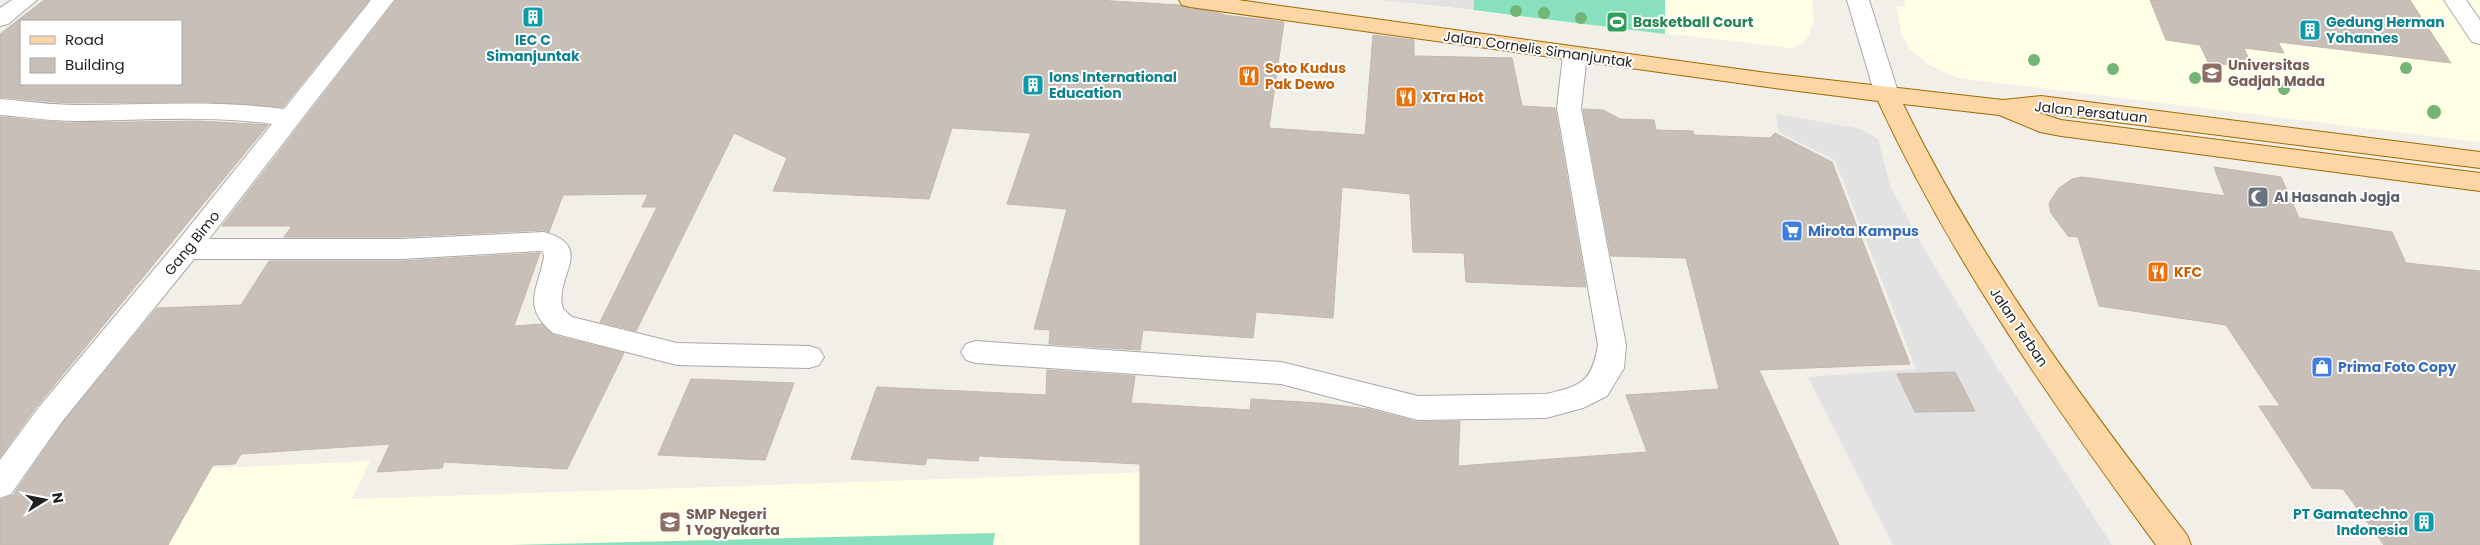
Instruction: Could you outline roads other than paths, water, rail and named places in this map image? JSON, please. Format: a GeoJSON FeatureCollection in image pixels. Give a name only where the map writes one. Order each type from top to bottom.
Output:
{"type":"FeatureCollection","features":[{"type":"Feature","properties":{"kind":"main road","name":"Jalan Cornelis Simanjuntak"},"geometry":{"type":"LineString","coordinates":[[1190,0],[1233,3],[1575,54],[1887,95],[2003,108]]}},
{"type":"Feature","properties":{"kind":"main road","name":"Jalan Terban"},"geometry":{"type":"LineString","coordinates":[[1887,95],[1921,168],[1978,267],[2077,411],[2175,545]]}},
{"type":"Feature","properties":{"kind":"main road","name":"Jalan Persatuan"},"geometry":{"type":"LineString","coordinates":[[2003,108],[2041,104],[2480,160]]}},
{"type":"Feature","properties":{"kind":"main road","name":"Jalan Persatuan"},"geometry":{"type":"LineString","coordinates":[[2003,108],[2049,126],[2061,128],[2480,182]]}},
{"type":"Feature","properties":{"kind":"street"},"geometry":{"type":"LineString","coordinates":[[0,19],[26,0]]}},
{"type":"Feature","properties":{"kind":"street","name":"Gang Bimo"},"geometry":{"type":"LineString","coordinates":[[0,485],[50,415],[187,249],[383,0]]}},
{"type":"Feature","properties":{"kind":"street"},"geometry":{"type":"LineString","coordinates":[[1858,0],[1865,31],[1887,95]]}},
{"type":"Feature","properties":{"kind":"street"},"geometry":{"type":"LineString","coordinates":[[2454,0],[2480,37]]}},
{"type":"Feature","properties":{"kind":"street"},"geometry":{"type":"LineString","coordinates":[[976,352],[1281,373],[1418,408],[1546,406],[1580,396],[1596,388],[1609,368],[1612,345],[1569,108],[1575,54]]}},
{"type":"Feature","properties":{"kind":"street"},"geometry":{"type":"LineString","coordinates":[[0,107],[76,113],[108,111],[244,112],[290,118]]}},
{"type":"Feature","properties":{"kind":"street"},"geometry":{"type":"LineString","coordinates":[[187,249],[401,249],[544,241],[556,247],[559,256],[549,287],[547,309],[551,318],[563,325],[678,354],[809,357]]}},
{"type":"Feature","properties":{"kind":"place","name":"IEC C Simanjuntak"},"geometry":{"type":"Point","coordinates":[533,17]}},
{"type":"Feature","properties":{"kind":"place","name":"Basketball Court"},"geometry":{"type":"Point","coordinates":[1617,22]}},
{"type":"Feature","properties":{"kind":"place","name":"Gedung Herman Yohannes"},"geometry":{"type":"Point","coordinates":[2310,30]}},
{"type":"Feature","properties":{"kind":"place","name":"Universitas Gadjah Mada"},"geometry":{"type":"Point","coordinates":[2212,73]}},
{"type":"Feature","properties":{"kind":"place","name":"Soto Kudus Pak Dewo"},"geometry":{"type":"Point","coordinates":[1249,76]}},
{"type":"Feature","properties":{"kind":"place","name":"Ions International Education"},"geometry":{"type":"Point","coordinates":[1033,85]}},
{"type":"Feature","properties":{"kind":"place","name":"XTra Hot"},"geometry":{"type":"Point","coordinates":[1406,97]}},
{"type":"Feature","properties":{"kind":"place","name":"Al Hasanah Jogja"},"geometry":{"type":"Point","coordinates":[2258,197]}},
{"type":"Feature","properties":{"kind":"place","name":"Mirota Kampus"},"geometry":{"type":"Point","coordinates":[1792,231]}},
{"type":"Feature","properties":{"kind":"place","name":"KFC"},"geometry":{"type":"Point","coordinates":[2158,272]}},
{"type":"Feature","properties":{"kind":"place","name":"Prima Foto Copy"},"geometry":{"type":"Point","coordinates":[2322,367]}},
{"type":"Feature","properties":{"kind":"place","name":"SMP Negeri 1 Yogyakarta"},"geometry":{"type":"Point","coordinates":[670,522]}},
{"type":"Feature","properties":{"kind":"place","name":"PT Gamatechno Indonesia"},"geometry":{"type":"Point","coordinates":[2424,522]}}]}
